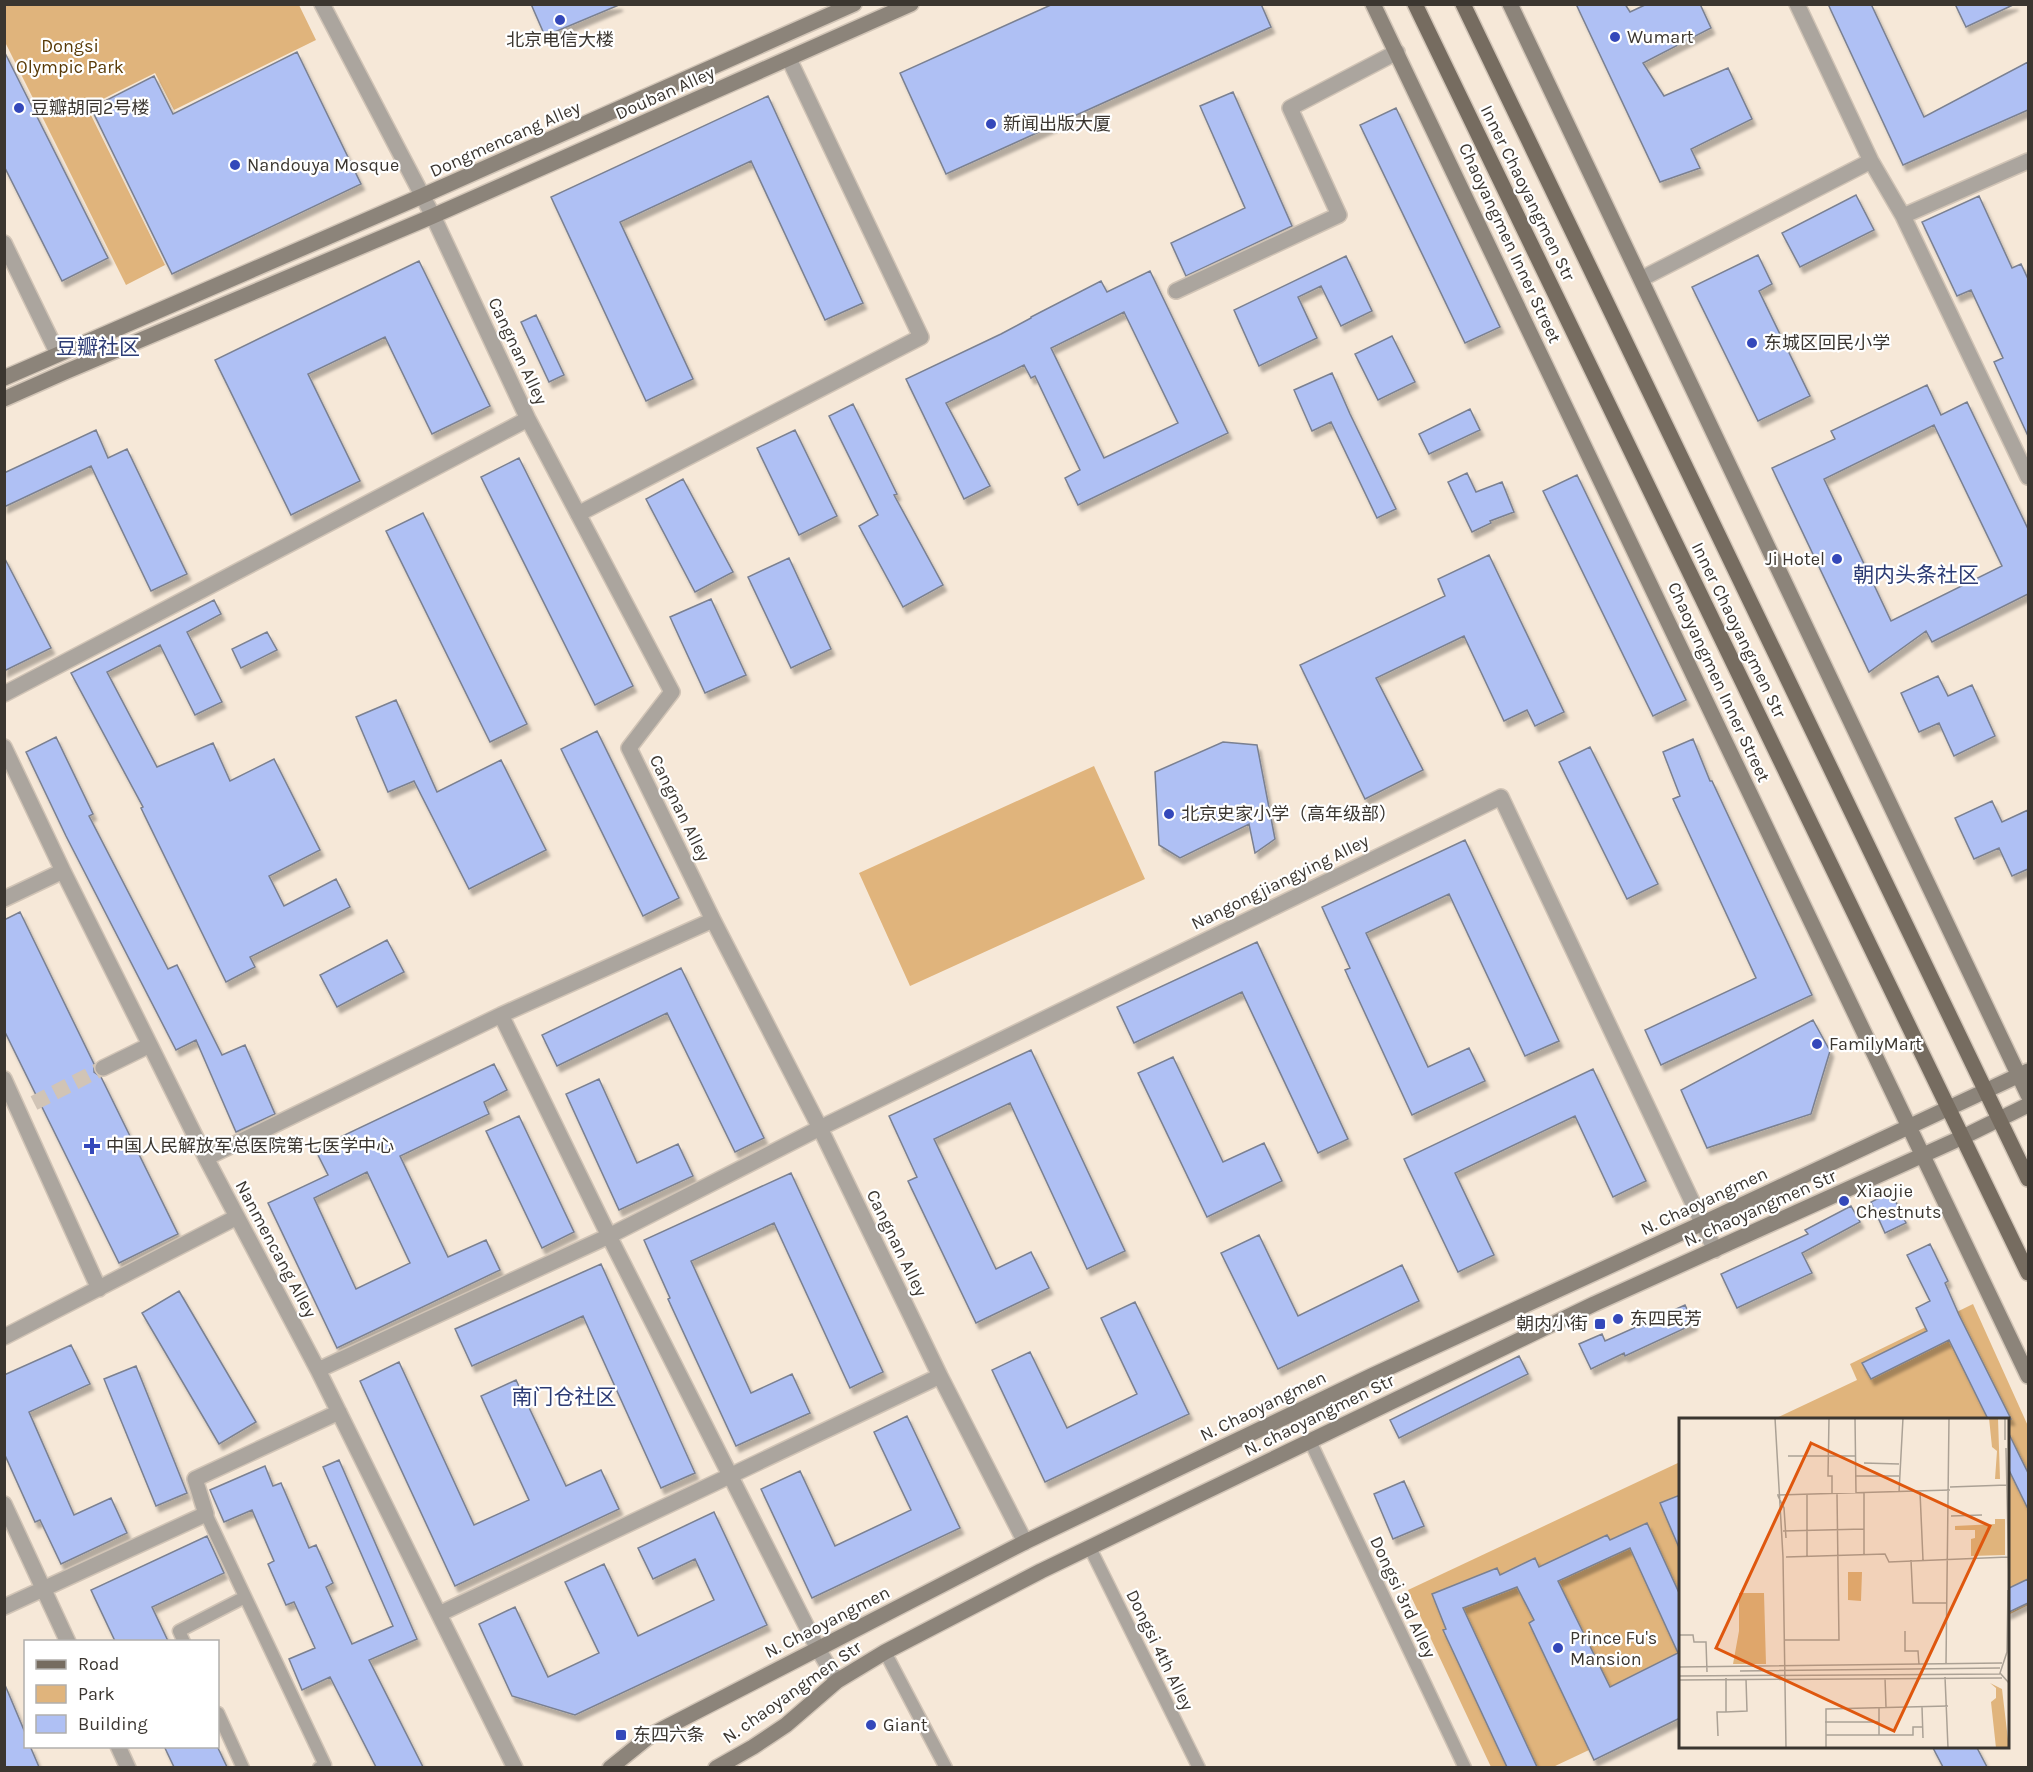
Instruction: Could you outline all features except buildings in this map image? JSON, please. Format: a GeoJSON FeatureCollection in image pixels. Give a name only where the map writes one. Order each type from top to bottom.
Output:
{"type":"FeatureCollection","features":[{"type":"Feature","properties":{"kind":"main road","name":"Inner Chaoyangmen Str"},"geometry":{"type":"LineString","coordinates":[[1415,4],[2028,1273]]}},
{"type":"Feature","properties":{"kind":"main road","name":"Inner Chaoyangmen Str"},"geometry":{"type":"LineString","coordinates":[[1462,4],[2028,1179]]}},
{"type":"Feature","properties":{"kind":"street","name":"Cangnan Alley"},"geometry":{"type":"LineString","coordinates":[[322,4],[433,216],[528,419],[672,692],[629,748],[713,920],[820,1128],[940,1376],[1025,1542]]}},
{"type":"Feature","properties":{"kind":"street","name":"Dongmencang Alley"},"geometry":{"type":"LineString","coordinates":[[4,378],[854,4]]}},
{"type":"Feature","properties":{"kind":"street","name":"Douban Alley"},"geometry":{"type":"LineString","coordinates":[[433,216],[911,4]]}},
{"type":"Feature","properties":{"kind":"street","name":"Chaoyangmen Inner Street"},"geometry":{"type":"LineString","coordinates":[[1373,4],[2028,1376]]}},
{"type":"Feature","properties":{"kind":"street"},"geometry":{"type":"LineString","coordinates":[[1510,4],[2024,1073],[2028,1095]]}},
{"type":"Feature","properties":{"kind":"street"},"geometry":{"type":"LineString","coordinates":[[1797,4],[1871,161],[1902,216],[2028,477]]}},
{"type":"Feature","properties":{"kind":"street"},"geometry":{"type":"LineString","coordinates":[[1176,291],[1339,214],[1290,108],[1397,52]]}},
{"type":"Feature","properties":{"kind":"street"},"geometry":{"type":"LineString","coordinates":[[578,514],[921,337],[789,59]]}},
{"type":"Feature","properties":{"kind":"street"},"geometry":{"type":"LineString","coordinates":[[1641,279],[1871,161]]}},
{"type":"Feature","properties":{"kind":"street"},"geometry":{"type":"LineString","coordinates":[[1902,216],[2025,163],[2028,180]]}},
{"type":"Feature","properties":{"kind":"street"},"geometry":{"type":"LineString","coordinates":[[4,399],[433,216]]}},
{"type":"Feature","properties":{"kind":"street"},"geometry":{"type":"LineString","coordinates":[[4,243],[58,354]]}},
{"type":"Feature","properties":{"kind":"street"},"geometry":{"type":"LineString","coordinates":[[4,694],[528,419]]}},
{"type":"Feature","properties":{"kind":"street","name":"Nanmencang Alley"},"geometry":{"type":"LineString","coordinates":[[4,747],[206,1158],[318,1370],[515,1767]]}},
{"type":"Feature","properties":{"kind":"street","name":"Nangongjiangying Alley"},"geometry":{"type":"LineString","coordinates":[[820,1128],[1501,797],[1715,1250]]}},
{"type":"Feature","properties":{"kind":"street"},"geometry":{"type":"LineString","coordinates":[[4,899],[63,871]]}},
{"type":"Feature","properties":{"kind":"street"},"geometry":{"type":"LineString","coordinates":[[206,1158],[501,1015],[713,920]]}},
{"type":"Feature","properties":{"kind":"street"},"geometry":{"type":"LineString","coordinates":[[501,1015],[609,1236],[818,1648],[837,1681]]}},
{"type":"Feature","properties":{"kind":"street"},"geometry":{"type":"LineString","coordinates":[[104,1068],[150,1045]]}},
{"type":"Feature","properties":{"kind":"street","name":"N. Chaoyangmen"},"geometry":{"type":"LineString","coordinates":[[610,1767],[651,1736],[1025,1542],[1371,1376],[2024,1073]]}},
{"type":"Feature","properties":{"kind":"street"},"geometry":{"type":"LineString","coordinates":[[4,1079],[20,1110],[99,1289]]}},
{"type":"Feature","properties":{"kind":"street"},"geometry":{"type":"LineString","coordinates":[[20,1110],[34,1103]]}},
{"type":"Feature","properties":{"kind":"street","name":"N. chaoyangmen Str"},"geometry":{"type":"LineString","coordinates":[[716,1767],[753,1747],[786,1725],[837,1681],[885,1652],[1090,1548],[1594,1304],[1963,1137],[2028,1105]]}},
{"type":"Feature","properties":{"kind":"street"},"geometry":{"type":"LineString","coordinates":[[318,1370],[609,1236],[820,1128]]}},
{"type":"Feature","properties":{"kind":"street"},"geometry":{"type":"LineString","coordinates":[[4,1336],[237,1217]]}},
{"type":"Feature","properties":{"kind":"street"},"geometry":{"type":"LineString","coordinates":[[439,1614],[940,1376]]}},
{"type":"Feature","properties":{"kind":"street"},"geometry":{"type":"LineString","coordinates":[[4,1607],[206,1514],[195,1479],[339,1412]]}},
{"type":"Feature","properties":{"kind":"street"},"geometry":{"type":"LineString","coordinates":[[4,1504],[68,1640]]}},
{"type":"Feature","properties":{"kind":"street"},"geometry":{"type":"LineString","coordinates":[[119,1748],[128,1767]]}},
{"type":"Feature","properties":{"kind":"lane","name":"Dongsi 3rd Alley"},"geometry":{"type":"LineString","coordinates":[[1310,1441],[1465,1767]]}},
{"type":"Feature","properties":{"kind":"lane"},"geometry":{"type":"LineString","coordinates":[[206,1514],[324,1765],[319,1767]]}},
{"type":"Feature","properties":{"kind":"lane","name":"Dongsi 4th Alley"},"geometry":{"type":"LineString","coordinates":[[1090,1548],[1199,1767]]}},
{"type":"Feature","properties":{"kind":"lane"},"geometry":{"type":"LineString","coordinates":[[184,1640],[179,1631],[245,1597]]}},
{"type":"Feature","properties":{"kind":"lane"},"geometry":{"type":"LineString","coordinates":[[885,1652],[946,1767]]}},
{"type":"Feature","properties":{"kind":"lane"},"geometry":{"type":"LineString","coordinates":[[219,1715],[243,1767]]}},
{"type":"Feature","properties":{"kind":"green space","name":"Dongsi Olympic Park"},"geometry":{"type":"Polygon","coordinates":[[[5,4],[299,5],[316,40],[174,110],[155,73],[87,107],[165,265],[126,285],[5,42],[5,4]]]}},
{"type":"Feature","properties":{"kind":"green space"},"geometry":{"type":"Polygon","coordinates":[[[1094,766],[1145,879],[910,986],[859,873],[1094,766]]]}},
{"type":"Feature","properties":{"kind":"green space"},"geometry":{"type":"Polygon","coordinates":[[[1973,1304],[2028,1426],[2028,1605],[2009,1614],[2009,1418],[1776,1418],[1857,1380],[1850,1364],[1973,1304]]]}},
{"type":"Feature","properties":{"kind":"green space","name":"Prince Fu's Mansion"},"geometry":{"type":"Polygon","coordinates":[[[1679,1462],[1679,1707],[1553,1767],[1491,1767],[1408,1590],[1679,1462]]]}},
{"type":"Feature","properties":{"kind":"tunnel"},"geometry":{"type":"LineString","coordinates":[[34,1103],[103,1068]]}},
{"type":"Feature","properties":{"kind":"place","name":"北京电信大楼"},"geometry":{"type":"Point","coordinates":[560,20]}},
{"type":"Feature","properties":{"kind":"place","name":"Wumart"},"geometry":{"type":"Point","coordinates":[1615,37]}},
{"type":"Feature","properties":{"kind":"place","name":"豆瓣胡同2号楼"},"geometry":{"type":"Point","coordinates":[19,108]}},
{"type":"Feature","properties":{"kind":"place","name":"新闻出版大厦"},"geometry":{"type":"Point","coordinates":[991,124]}},
{"type":"Feature","properties":{"kind":"place","name":"Nandouya Mosque"},"geometry":{"type":"Point","coordinates":[235,165]}},
{"type":"Feature","properties":{"kind":"place","name":"东城区回民小学"},"geometry":{"type":"Point","coordinates":[1752,343]}},
{"type":"Feature","properties":{"kind":"place","name":"Ji Hotel"},"geometry":{"type":"Point","coordinates":[1837,559]}},
{"type":"Feature","properties":{"kind":"place","name":"北京史家小学（高年级部）"},"geometry":{"type":"Point","coordinates":[1169,814]}},
{"type":"Feature","properties":{"kind":"place","name":"FamilyMart"},"geometry":{"type":"Point","coordinates":[1817,1044]}},
{"type":"Feature","properties":{"kind":"place","name":"中国人民解放军总医院第七医学中心"},"geometry":{"type":"Point","coordinates":[92,1146]}},
{"type":"Feature","properties":{"kind":"place","name":"Xiaojie Chestnuts"},"geometry":{"type":"Point","coordinates":[1844,1201]}},
{"type":"Feature","properties":{"kind":"place","name":"东四民芳"},"geometry":{"type":"Point","coordinates":[1618,1319]}},
{"type":"Feature","properties":{"kind":"place","name":"朝内小街"},"geometry":{"type":"Point","coordinates":[1600,1324]}},
{"type":"Feature","properties":{"kind":"place","name":"Prince Fu's Mansion"},"geometry":{"type":"Point","coordinates":[1558,1648]}},
{"type":"Feature","properties":{"kind":"place","name":"Giant"},"geometry":{"type":"Point","coordinates":[871,1725]}},
{"type":"Feature","properties":{"kind":"place","name":"东四六条"},"geometry":{"type":"Point","coordinates":[621,1735]}},
{"type":"Feature","properties":{"kind":"district","name":"豆瓣社区"},"geometry":{"type":"Point","coordinates":[98,347]}},
{"type":"Feature","properties":{"kind":"district","name":"朝内头条社区"},"geometry":{"type":"Point","coordinates":[1916,575]}},
{"type":"Feature","properties":{"kind":"district","name":"南门仓社区"},"geometry":{"type":"Point","coordinates":[564,1397]}}]}
